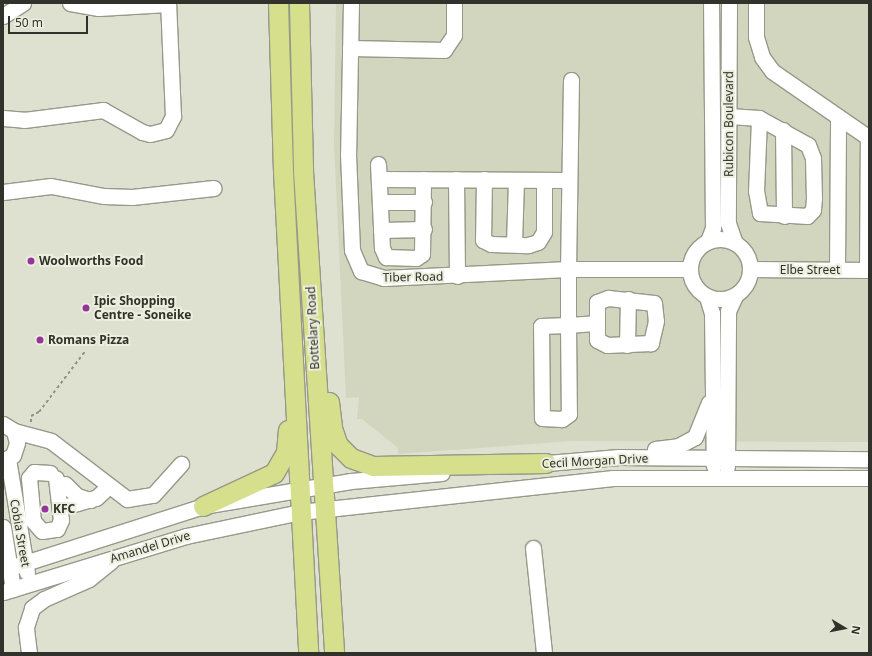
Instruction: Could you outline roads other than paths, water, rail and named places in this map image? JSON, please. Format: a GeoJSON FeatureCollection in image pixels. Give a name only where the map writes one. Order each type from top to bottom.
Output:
{"type":"FeatureCollection","features":[{"type":"Feature","properties":{"kind":"main road","name":"Bottelary Road"},"geometry":{"type":"LineString","coordinates":[[278,3],[292,341],[308,653]]}},
{"type":"Feature","properties":{"kind":"main road","name":"Bottelary Road"},"geometry":{"type":"LineString","coordinates":[[299,3],[308,241],[334,653]]}},
{"type":"Feature","properties":{"kind":"main road"},"geometry":{"type":"LineString","coordinates":[[308,241],[326,347],[332,428],[343,451],[364,464],[382,468],[511,461],[546,463]]}},
{"type":"Feature","properties":{"kind":"main road"},"geometry":{"type":"LineString","coordinates":[[203,506],[274,473],[282,462],[288,440],[292,341]]}},
{"type":"Feature","properties":{"kind":"street"},"geometry":{"type":"LineString","coordinates":[[3,16],[23,3]]}},
{"type":"Feature","properties":{"kind":"street"},"geometry":{"type":"LineString","coordinates":[[3,118],[24,120],[103,110],[142,132],[166,130],[173,116],[168,3],[99,8],[70,3]]}},
{"type":"Feature","properties":{"kind":"street","name":"Tiber Road"},"geometry":{"type":"LineString","coordinates":[[351,3],[348,154],[355,263],[371,277],[457,276],[568,270],[690,269]]}},
{"type":"Feature","properties":{"kind":"street"},"geometry":{"type":"LineString","coordinates":[[350,48],[444,50],[454,35],[454,3]]}},
{"type":"Feature","properties":{"kind":"street","name":"Rubicon Boulevard"},"geometry":{"type":"LineString","coordinates":[[708,241],[713,228],[711,3]]}},
{"type":"Feature","properties":{"kind":"street","name":"Rubicon Boulevard"},"geometry":{"type":"LineString","coordinates":[[729,3],[728,223],[735,243]]}},
{"type":"Feature","properties":{"kind":"street"},"geometry":{"type":"LineString","coordinates":[[756,3],[756,37],[765,61],[786,83],[869,137],[868,270]]}},
{"type":"Feature","properties":{"kind":"street"},"geometry":{"type":"LineString","coordinates":[[571,80],[568,270],[568,325],[568,414],[562,419],[547,419],[540,414],[541,326],[568,325],[595,324]]}},
{"type":"Feature","properties":{"kind":"street"},"geometry":{"type":"LineString","coordinates":[[729,116],[760,118],[808,144],[813,158],[814,198],[813,210],[807,216],[784,216],[760,213],[756,191],[760,118]]}},
{"type":"Feature","properties":{"kind":"street"},"geometry":{"type":"LineString","coordinates":[[837,270],[838,117]]}},
{"type":"Feature","properties":{"kind":"street"},"geometry":{"type":"LineString","coordinates":[[784,130],[784,216]]}},
{"type":"Feature","properties":{"kind":"street"},"geometry":{"type":"LineString","coordinates":[[423,179],[424,229],[422,254],[394,259],[384,255],[381,230],[379,171],[423,179],[569,180]]}},
{"type":"Feature","properties":{"kind":"street"},"geometry":{"type":"LineString","coordinates":[[456,179],[457,276]]}},
{"type":"Feature","properties":{"kind":"street"},"geometry":{"type":"LineString","coordinates":[[484,179],[483,240],[514,244],[534,244],[542,237],[544,180]]}},
{"type":"Feature","properties":{"kind":"street"},"geometry":{"type":"LineString","coordinates":[[514,244],[516,180]]}},
{"type":"Feature","properties":{"kind":"street"},"geometry":{"type":"LineString","coordinates":[[3,192],[51,186],[104,196],[132,197],[214,188]]}},
{"type":"Feature","properties":{"kind":"street"},"geometry":{"type":"LineString","coordinates":[[380,202],[424,202]]}},
{"type":"Feature","properties":{"kind":"street"},"geometry":{"type":"LineString","coordinates":[[381,230],[424,229]]}},
{"type":"Feature","properties":{"kind":"street"},"geometry":{"type":"LineString","coordinates":[[720,458],[712,382],[712,310],[707,297],[692,282],[690,269],[694,254],[708,241],[717,239],[735,243],[743,250],[750,269],[746,285],[735,296],[728,311],[720,477]]}},
{"type":"Feature","properties":{"kind":"street","name":"Elbe Street"},"geometry":{"type":"LineString","coordinates":[[750,269],[868,270]]}},
{"type":"Feature","properties":{"kind":"street"},"geometry":{"type":"LineString","coordinates":[[707,297],[725,300],[735,296]]}},
{"type":"Feature","properties":{"kind":"street"},"geometry":{"type":"LineString","coordinates":[[627,345],[628,299]]}},
{"type":"Feature","properties":{"kind":"street"},"geometry":{"type":"LineString","coordinates":[[628,299],[654,303],[656,321],[651,343],[627,345],[601,343],[595,333],[595,324],[597,302],[628,299]]}},
{"type":"Feature","properties":{"kind":"street"},"geometry":{"type":"LineString","coordinates":[[598,458],[634,450],[669,449],[687,443],[704,421],[712,382]]}},
{"type":"Feature","properties":{"kind":"street"},"geometry":{"type":"LineString","coordinates":[[9,428],[34,434],[51,441],[127,499],[148,497],[158,492],[181,464]]}},
{"type":"Feature","properties":{"kind":"street","name":"Cobia Street"},"geometry":{"type":"LineString","coordinates":[[9,428],[9,456],[25,564],[30,584]]}},
{"type":"Feature","properties":{"kind":"street"},"geometry":{"type":"LineString","coordinates":[[9,456],[34,434]]}},
{"type":"Feature","properties":{"kind":"street","name":"Cecil Morgan Drive"},"geometry":{"type":"LineString","coordinates":[[299,489],[323,485],[598,458],[869,459]]}},
{"type":"Feature","properties":{"kind":"street"},"geometry":{"type":"LineString","coordinates":[[57,478],[61,520],[57,529],[42,531],[36,525],[29,475],[38,471],[57,478],[78,496],[90,500]]}},
{"type":"Feature","properties":{"kind":"street","name":"Cecil Morgan Drive"},"geometry":{"type":"LineString","coordinates":[[300,512],[613,478],[869,478]]}},
{"type":"Feature","properties":{"kind":"street"},"geometry":{"type":"LineString","coordinates":[[60,508],[90,500],[109,486]]}},
{"type":"Feature","properties":{"kind":"street","name":"Amandel Drive"},"geometry":{"type":"LineString","coordinates":[[6,569],[203,506],[299,489]]}},
{"type":"Feature","properties":{"kind":"street","name":"Amandel Drive"},"geometry":{"type":"LineString","coordinates":[[8,591],[186,536],[300,512]]}},
{"type":"Feature","properties":{"kind":"street","name":"Cobia Street"},"geometry":{"type":"LineString","coordinates":[[3,528],[8,591]]}},
{"type":"Feature","properties":{"kind":"street"},"geometry":{"type":"LineString","coordinates":[[533,548],[544,653]]}},
{"type":"Feature","properties":{"kind":"street"},"geometry":{"type":"LineString","coordinates":[[29,653],[26,627],[32,608],[44,599],[89,579],[115,558]]}},
{"type":"Feature","properties":{"kind":"place","name":"Woolworths Food"},"geometry":{"type":"Point","coordinates":[31,261]}},
{"type":"Feature","properties":{"kind":"place","name":"Ipic Shopping Centre - Soneike"},"geometry":{"type":"Point","coordinates":[86,308]}},
{"type":"Feature","properties":{"kind":"place","name":"Romans Pizza"},"geometry":{"type":"Point","coordinates":[40,340]}},
{"type":"Feature","properties":{"kind":"place","name":"KFC"},"geometry":{"type":"Point","coordinates":[45,509]}}]}
